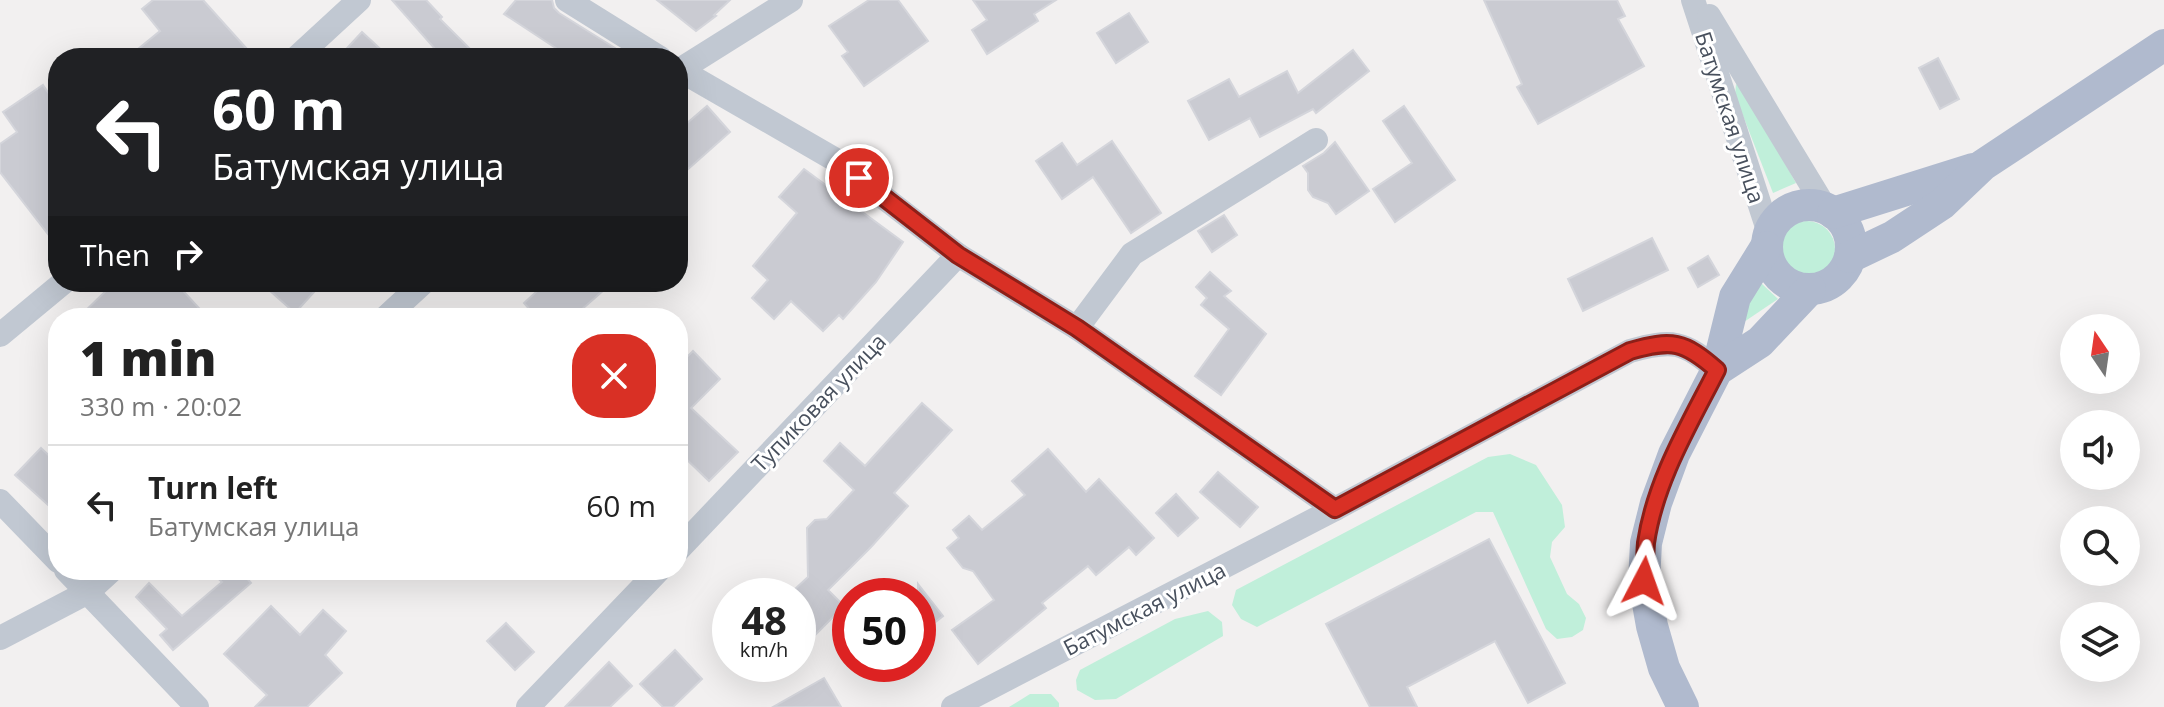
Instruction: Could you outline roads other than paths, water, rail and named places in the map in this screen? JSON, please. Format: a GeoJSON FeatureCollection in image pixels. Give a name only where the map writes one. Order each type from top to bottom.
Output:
{"type":"FeatureCollection","features":[{"type":"Feature","properties":{"kind":"main road"},"geometry":{"type":"LineString","coordinates":[[1850,257],[1892,237],[1942,204],[1983,165],[2164,45]]}},
{"type":"Feature","properties":{"kind":"main road"},"geometry":{"type":"LineString","coordinates":[[1830,211],[1983,165]]}},
{"type":"Feature","properties":{"kind":"main road"},"geometry":{"type":"LineString","coordinates":[[1683,707],[1664,668],[1644,581],[1646,543],[1656,503],[1674,454],[1717,370],[1735,297],[1768,240],[1774,223],[1792,208],[1815,205],[1830,211],[1848,233],[1850,257],[1835,280],[1823,287],[1797,287],[1785,282],[1775,272],[1769,261],[1768,240]]}},
{"type":"Feature","properties":{"kind":"main road"},"geometry":{"type":"LineString","coordinates":[[1717,370],[1760,342],[1810,289]]}},
{"type":"Feature","properties":{"kind":"street"},"geometry":{"type":"LineString","coordinates":[[307,48],[359,0]]}},
{"type":"Feature","properties":{"kind":"street"},"geometry":{"type":"LineString","coordinates":[[567,0],[644,48]]}},
{"type":"Feature","properties":{"kind":"street"},"geometry":{"type":"LineString","coordinates":[[688,59],[791,0]]}},
{"type":"Feature","properties":{"kind":"street"},"geometry":{"type":"LineString","coordinates":[[1696,0],[1830,211]]}},
{"type":"Feature","properties":{"kind":"street","name":"Батумская улица"},"geometry":{"type":"LineString","coordinates":[[1696,0],[1768,240]]}},
{"type":"Feature","properties":{"kind":"street"},"geometry":{"type":"LineString","coordinates":[[688,75],[834,159],[958,255],[1077,328],[1335,509]]}},
{"type":"Feature","properties":{"kind":"street"},"geometry":{"type":"LineString","coordinates":[[1077,328],[1132,254],[1316,140]]}},
{"type":"Feature","properties":{"kind":"street","name":"Тупиковая улица"},"geometry":{"type":"LineString","coordinates":[[688,539],[958,255]]}},
{"type":"Feature","properties":{"kind":"street"},"geometry":{"type":"LineString","coordinates":[[0,335],[52,292]]}},
{"type":"Feature","properties":{"kind":"street"},"geometry":{"type":"LineString","coordinates":[[396,308],[413,292]]}},
{"type":"Feature","properties":{"kind":"street","name":"Батумская улица"},"geometry":{"type":"LineString","coordinates":[[953,707],[1335,509],[1630,351],[1655,344],[1677,344],[1697,352],[1717,370]]}},
{"type":"Feature","properties":{"kind":"street"},"geometry":{"type":"LineString","coordinates":[[0,501],[48,551]]}},
{"type":"Feature","properties":{"kind":"street"},"geometry":{"type":"LineString","coordinates":[[76,580],[197,707]]}},
{"type":"Feature","properties":{"kind":"street"},"geometry":{"type":"LineString","coordinates":[[0,638],[88,592],[101,580]]}},
{"type":"Feature","properties":{"kind":"street"},"geometry":{"type":"LineString","coordinates":[[528,707],[649,580]]}}]}
